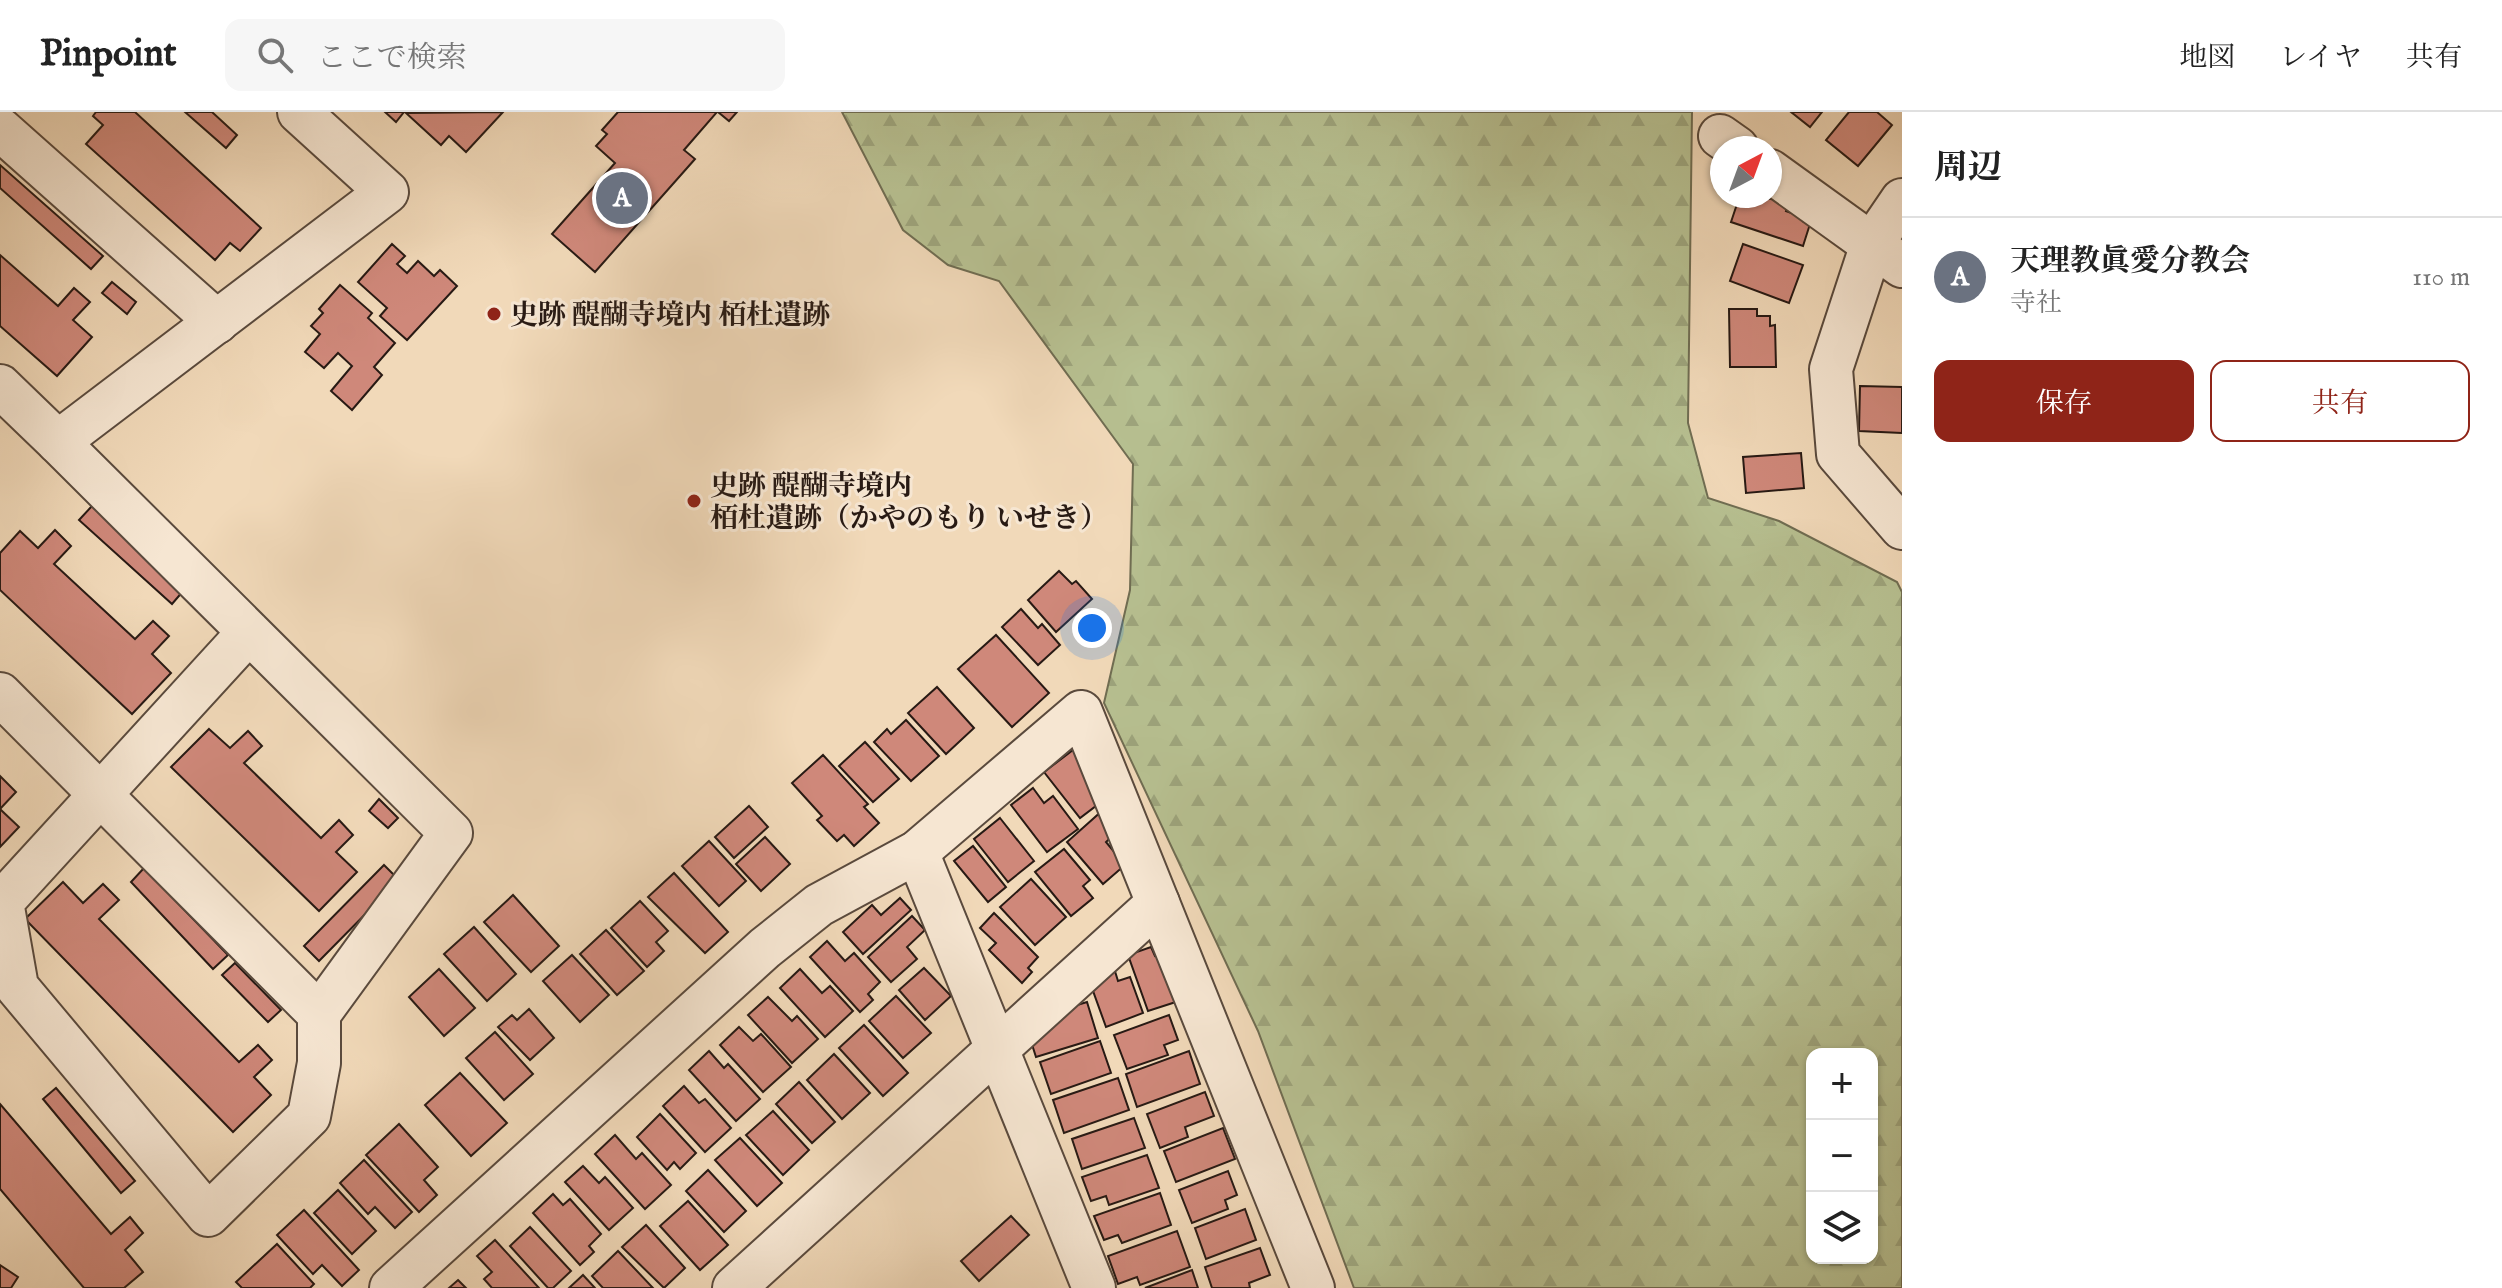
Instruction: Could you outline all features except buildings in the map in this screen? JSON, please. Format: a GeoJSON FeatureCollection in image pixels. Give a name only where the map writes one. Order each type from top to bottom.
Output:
{"type":"FeatureCollection","features":[{"type":"Feature","properties":{"kind":"street"},"geometry":{"type":"LineString","coordinates":[[58,442],[387,192],[299,112]]}},
{"type":"Feature","properties":{"kind":"street"},"geometry":{"type":"LineString","coordinates":[[0,129],[217,322]]}},
{"type":"Feature","properties":{"kind":"street"},"geometry":{"type":"LineString","coordinates":[[1782,180],[1887,255]]}},
{"type":"Feature","properties":{"kind":"street"},"geometry":{"type":"LineString","coordinates":[[1902,200],[1887,255],[1831,369],[1838,454],[1902,528]]}},
{"type":"Feature","properties":{"kind":"street"},"geometry":{"type":"LineString","coordinates":[[0,386],[58,442],[249,632],[451,833],[319,1014],[319,1063],[309,1116],[208,1215],[17,987],[2,902],[249,632]]}},
{"type":"Feature","properties":{"kind":"street"},"geometry":{"type":"LineString","coordinates":[[0,694],[319,1014]]}},
{"type":"Feature","properties":{"kind":"street"},"geometry":{"type":"LineString","coordinates":[[391,1288],[765,948],[819,905],[917,852],[1081,712],[1313,1288]]}},
{"type":"Feature","properties":{"kind":"street"},"geometry":{"type":"LineString","coordinates":[[917,852],[995,1052],[1094,1288]]}},
{"type":"Feature","properties":{"kind":"street"},"geometry":{"type":"LineString","coordinates":[[734,1288],[1158,903]]}},
{"type":"Feature","properties":{"kind":"green space"},"geometry":{"type":"Polygon","coordinates":[[[842,112],[1692,112],[1688,423],[1708,498],[1779,521],[1897,582],[1902,592],[1902,1288],[1354,1288],[1258,1031],[1104,703],[1130,590],[1133,464],[999,281],[948,265],[903,230],[842,112]]]}},
{"type":"Feature","properties":{"kind":"place","name":"天理教眞愛分教会"},"geometry":{"type":"Point","coordinates":[622,198]}},
{"type":"Feature","properties":{"kind":"place","name":"史跡 醍醐寺境内 栢杜遺跡"},"geometry":{"type":"Point","coordinates":[494,314]}},
{"type":"Feature","properties":{"kind":"place","name":"史跡 醍醐寺境内 栢杜遺跡（かやのもり いせき）"},"geometry":{"type":"Point","coordinates":[694,501]}}]}
